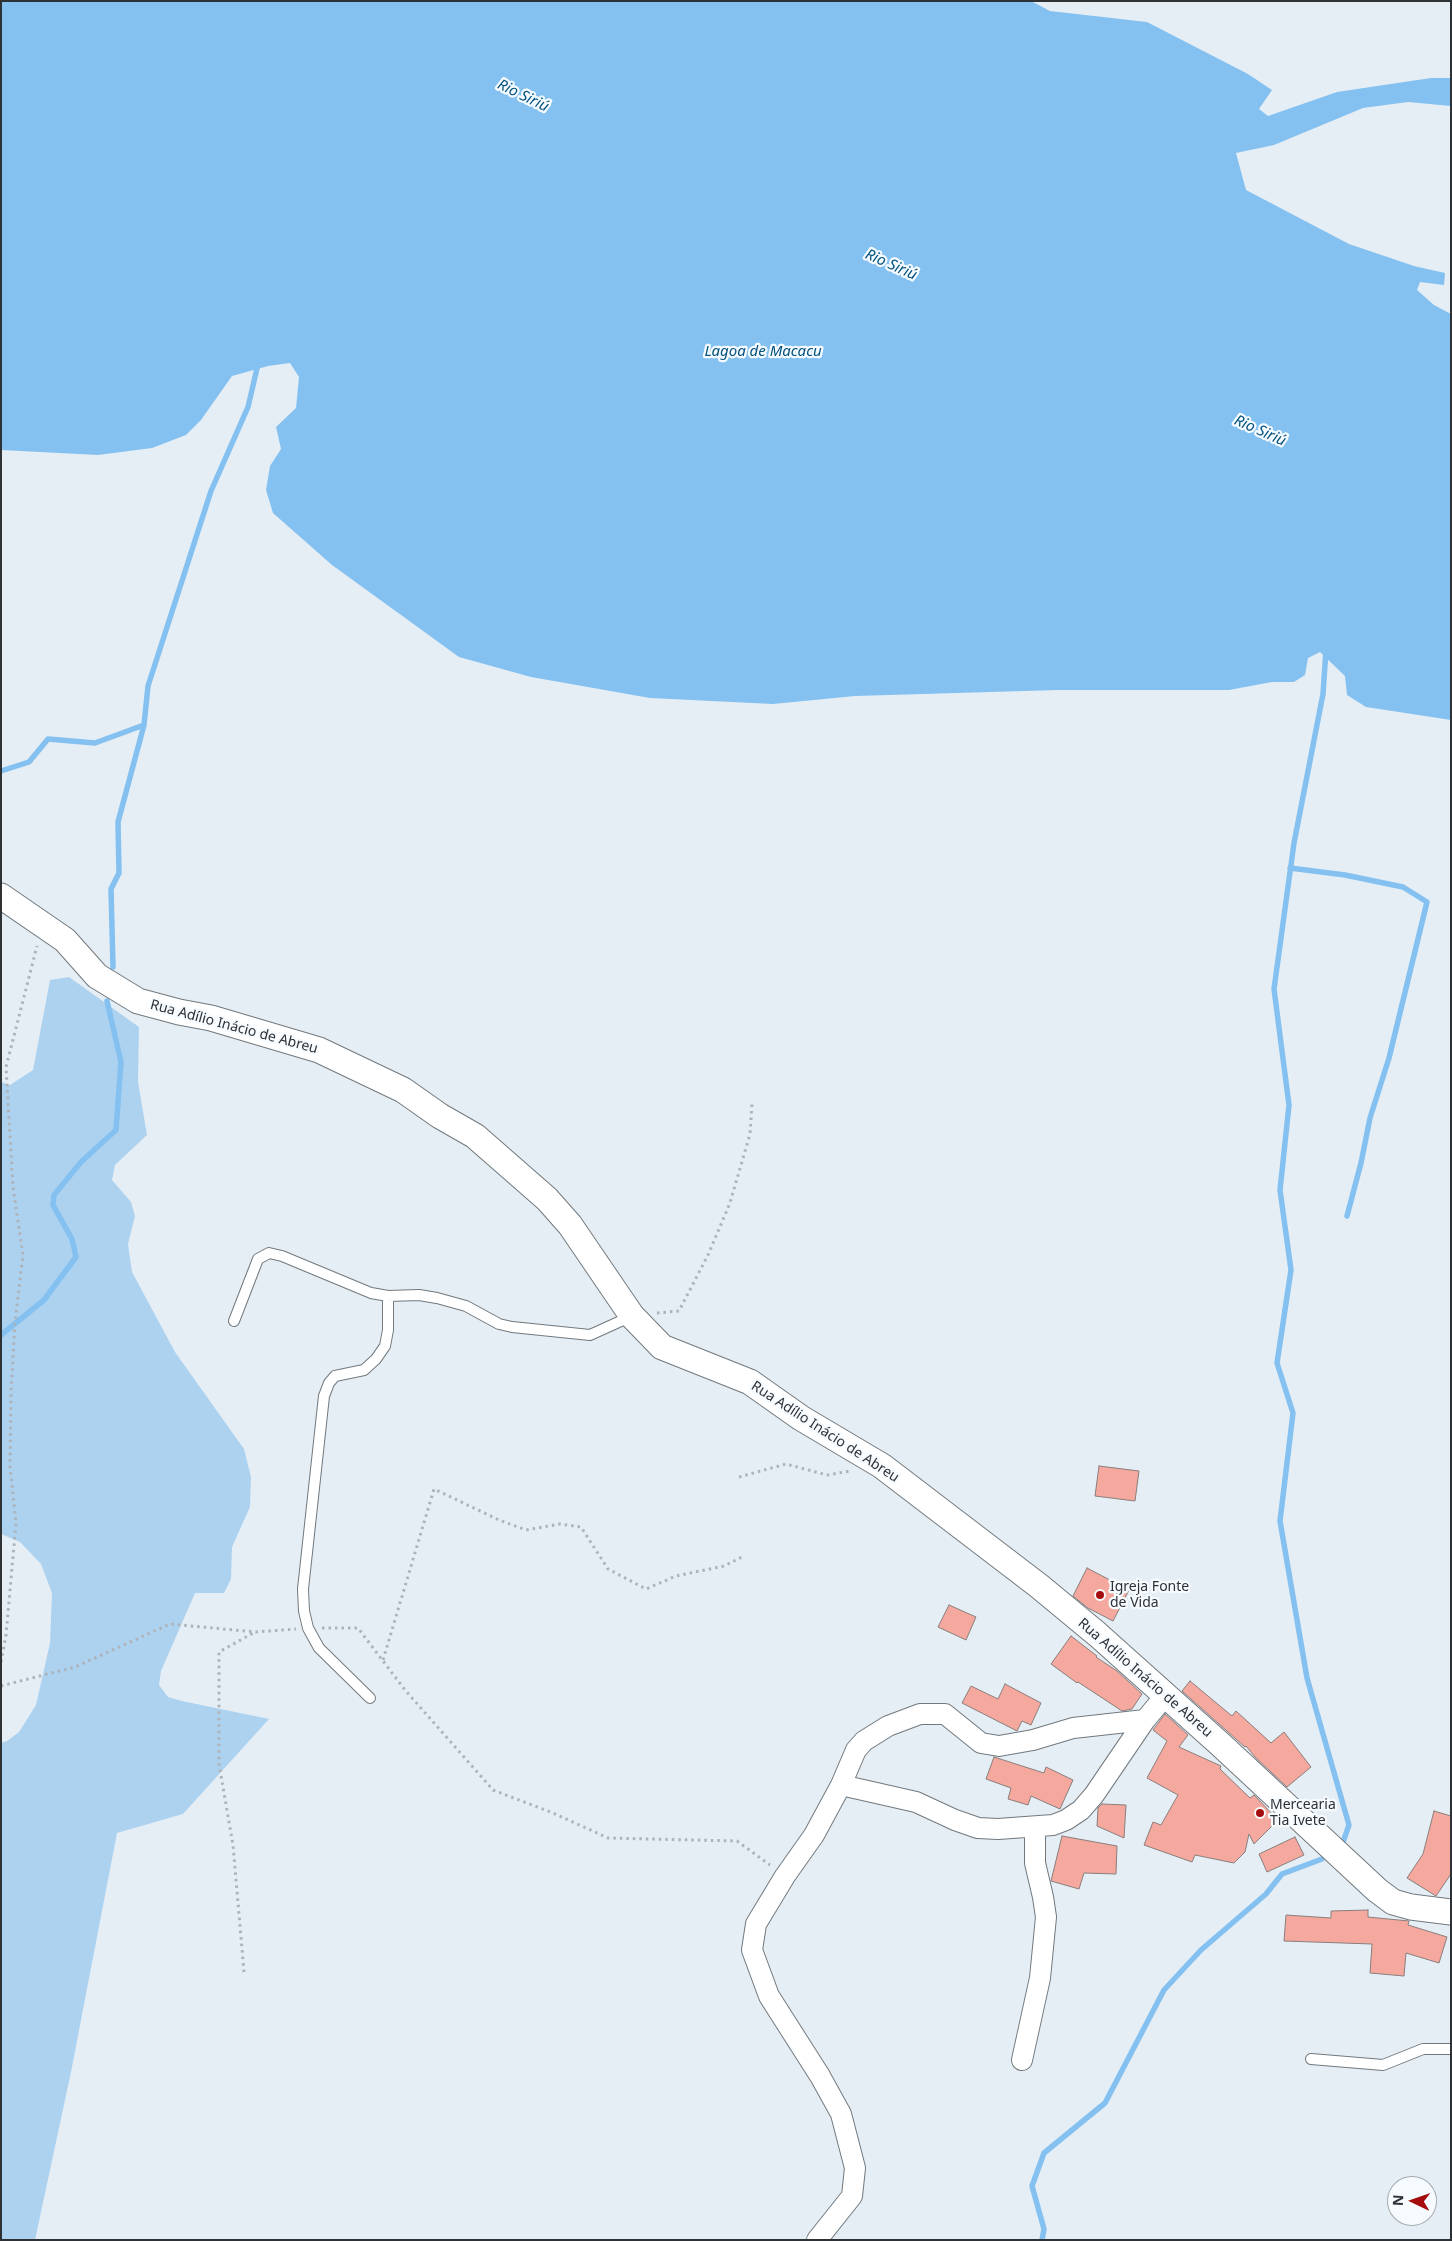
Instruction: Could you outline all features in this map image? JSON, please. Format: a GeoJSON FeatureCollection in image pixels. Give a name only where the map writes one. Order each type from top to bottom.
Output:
{"type":"FeatureCollection","features":[{"type":"Feature","properties":{"kind":"street","name":"Rua Adílio Inácio de Abreu"},"geometry":{"type":"LineString","coordinates":[[1,896],[65,940],[97,976],[138,1001],[211,1018],[318,1050],[403,1090],[475,1136],[547,1199],[570,1224],[632,1316],[662,1347],[750,1382],[801,1418],[882,1466],[1039,1586],[1097,1634],[1393,1902],[1411,1907],[1451,1912]]}},
{"type":"Feature","properties":{"kind":"street"},"geometry":{"type":"LineString","coordinates":[[841,1785],[916,1802],[955,1820],[978,1828],[998,1829],[1053,1825],[1066,1820],[1081,1810],[1094,1795],[1145,1720],[1165,1696]]}},
{"type":"Feature","properties":{"kind":"street"},"geometry":{"type":"LineString","coordinates":[[817,2240],[852,2196],[855,2168],[840,2114],[820,2076],[769,1996],[752,1950],[756,1924],[785,1876],[814,1835],[841,1785],[850,1760],[864,1741],[888,1726],[920,1714],[945,1714],[981,1743],[999,1746],[1033,1740],[1073,1728],[1145,1720]]}},
{"type":"Feature","properties":{"kind":"street"},"geometry":{"type":"LineString","coordinates":[[1022,2060],[1040,1978],[1046,1917],[1034,1863],[1035,1827]]}},
{"type":"Feature","properties":{"kind":"lane"},"geometry":{"type":"LineString","coordinates":[[234,1321],[258,1259],[269,1253],[282,1256],[371,1293],[388,1296],[419,1295],[437,1298],[466,1306],[499,1324],[512,1327],[590,1334],[632,1316]]}},
{"type":"Feature","properties":{"kind":"lane"},"geometry":{"type":"LineString","coordinates":[[370,1698],[319,1648],[308,1628],[304,1611],[303,1589],[324,1396],[328,1383],[335,1376],[364,1370],[376,1359],[385,1346],[388,1330],[388,1296]]}},
{"type":"Feature","properties":{"kind":"lane"},"geometry":{"type":"LineString","coordinates":[[1311,2059],[1382,2065],[1423,2049],[1451,2049]]}},
{"type":"Feature","properties":{"kind":"path"},"geometry":{"type":"LineString","coordinates":[[1,1662],[6,1635],[16,1523],[10,1466],[11,1393],[14,1322],[23,1255],[14,1187],[6,1067],[43,924]]}},
{"type":"Feature","properties":{"kind":"path"},"geometry":{"type":"LineString","coordinates":[[632,1316],[680,1311],[708,1255],[730,1203],[750,1134],[752,1104]]}},
{"type":"Feature","properties":{"kind":"path"},"geometry":{"type":"LineString","coordinates":[[739,1476],[786,1464],[827,1475],[882,1466]]}},
{"type":"Feature","properties":{"kind":"path"},"geometry":{"type":"LineString","coordinates":[[383,1661],[434,1489],[499,1520],[526,1530],[560,1524],[581,1527],[608,1569],[646,1589],[676,1576],[724,1566],[744,1556]]}},
{"type":"Feature","properties":{"kind":"path"},"geometry":{"type":"LineString","coordinates":[[1,1686],[75,1667],[170,1624],[256,1632],[308,1628],[358,1628],[405,1690],[493,1790],[553,1813],[608,1838],[737,1841],[785,1876]]}},
{"type":"Feature","properties":{"kind":"path"},"geometry":{"type":"LineString","coordinates":[[244,1972],[233,1844],[219,1764],[219,1652],[256,1632]]}},
{"type":"Feature","properties":{"kind":"shaded area"},"geometry":{"type":"Polygon","coordinates":[[[69,977],[139,1027],[138,1082],[147,1135],[115,1165],[112,1180],[131,1202],[135,1216],[128,1244],[132,1272],[175,1352],[244,1449],[251,1477],[250,1507],[232,1547],[231,1579],[224,1593],[195,1593],[161,1671],[159,1685],[168,1697],[269,1719],[183,1814],[117,1833],[71,2072],[35,2240],[1,2240],[1,1743],[19,1732],[36,1705],[50,1643],[52,1593],[41,1564],[20,1542],[1,1534],[1,1082],[10,1085],[33,1070],[50,980],[69,977]]]}},
{"type":"Feature","properties":{"kind":"water","name":"Lagoa de Macacu"},"geometry":{"type":"Polygon","coordinates":[[[1,1],[1031,1],[1050,11],[1147,22],[1248,74],[1272,90],[1259,109],[1268,116],[1337,92],[1431,78],[1451,78],[1451,106],[1408,102],[1363,108],[1274,145],[1236,153],[1246,190],[1349,244],[1414,266],[1445,273],[1444,285],[1420,282],[1417,290],[1434,305],[1451,314],[1451,720],[1366,707],[1347,695],[1345,676],[1320,652],[1308,658],[1305,675],[1294,682],[1272,682],[1229,690],[1058,690],[855,696],[773,704],[650,698],[531,677],[459,657],[332,565],[273,513],[266,490],[270,466],[281,449],[276,427],[296,408],[299,377],[290,363],[268,366],[232,376],[201,420],[186,435],[152,448],[98,455],[1,450],[1,1]]]}},
{"type":"Feature","properties":{"kind":"building"},"geometry":{"type":"Polygon","coordinates":[[[1099,1466],[1139,1471],[1135,1501],[1095,1496],[1099,1466]]]}},
{"type":"Feature","properties":{"kind":"building","name":"Igreja Fonte de Vida"},"geometry":{"type":"Polygon","coordinates":[[[1087,1568],[1129,1590],[1113,1621],[1088,1608],[1073,1596],[1087,1568]]]}},
{"type":"Feature","properties":{"kind":"building"},"geometry":{"type":"Polygon","coordinates":[[[949,1605],[976,1617],[966,1640],[938,1627],[949,1605]]]}},
{"type":"Feature","properties":{"kind":"building"},"geometry":{"type":"Polygon","coordinates":[[[1071,1636],[1096,1657],[1117,1671],[1142,1694],[1132,1709],[1122,1711],[1051,1664],[1071,1636]]]}},
{"type":"Feature","properties":{"kind":"building"},"geometry":{"type":"Polygon","coordinates":[[[1190,1681],[1232,1716],[1236,1711],[1271,1743],[1284,1732],[1311,1767],[1287,1787],[1246,1746],[1182,1691],[1190,1681]]]}},
{"type":"Feature","properties":{"kind":"building"},"geometry":{"type":"Polygon","coordinates":[[[1005,1684],[1041,1703],[1031,1725],[1022,1721],[1017,1731],[962,1703],[971,1686],[998,1699],[1005,1684]]]}},
{"type":"Feature","properties":{"kind":"building"},"geometry":{"type":"Polygon","coordinates":[[[1165,1714],[1188,1735],[1179,1747],[1221,1766],[1220,1769],[1250,1798],[1254,1795],[1278,1820],[1254,1844],[1249,1834],[1245,1852],[1234,1863],[1195,1855],[1192,1862],[1144,1845],[1153,1822],[1161,1825],[1178,1795],[1147,1778],[1167,1741],[1153,1730],[1165,1714]]]}},
{"type":"Feature","properties":{"kind":"building"},"geometry":{"type":"Polygon","coordinates":[[[994,1757],[1044,1773],[1046,1767],[1073,1780],[1060,1809],[1031,1796],[1028,1805],[1008,1799],[1011,1788],[986,1779],[994,1757]]]}},
{"type":"Feature","properties":{"kind":"building"},"geometry":{"type":"Polygon","coordinates":[[[1102,1804],[1126,1805],[1124,1838],[1097,1826],[1098,1808],[1102,1804]]]}},
{"type":"Feature","properties":{"kind":"building"},"geometry":{"type":"Polygon","coordinates":[[[1434,1811],[1451,1816],[1451,1874],[1436,1896],[1407,1878],[1423,1854],[1434,1811]]]}},
{"type":"Feature","properties":{"kind":"building"},"geometry":{"type":"Polygon","coordinates":[[[1062,1836],[1117,1846],[1116,1874],[1084,1873],[1079,1889],[1051,1881],[1062,1836]]]}},
{"type":"Feature","properties":{"kind":"building"},"geometry":{"type":"Polygon","coordinates":[[[1295,1837],[1304,1855],[1267,1872],[1259,1854],[1295,1837]]]}},
{"type":"Feature","properties":{"kind":"building"},"geometry":{"type":"Polygon","coordinates":[[[1368,1910],[1368,1917],[1409,1921],[1408,1925],[1447,1937],[1439,1963],[1406,1953],[1404,1976],[1370,1973],[1372,1944],[1284,1941],[1286,1915],[1331,1918],[1331,1911],[1368,1910]]]}},
{"type":"Feature","properties":{"kind":"waterway"},"geometry":{"type":"LineString","coordinates":[[113,967],[111,889],[119,873],[118,822],[144,725],[148,686],[211,491],[248,407],[258,364]]}},
{"type":"Feature","properties":{"kind":"waterway"},"geometry":{"type":"LineString","coordinates":[[1326,650],[1323,694],[1294,843],[1274,989],[1289,1105],[1280,1190],[1291,1270],[1277,1363],[1293,1413],[1280,1521],[1307,1678],[1349,1825],[1342,1845]]}},
{"type":"Feature","properties":{"kind":"waterway"},"geometry":{"type":"LineString","coordinates":[[1,771],[29,762],[48,739],[95,743],[144,725]]}},
{"type":"Feature","properties":{"kind":"waterway"},"geometry":{"type":"LineString","coordinates":[[1290,868],[1345,875],[1403,887],[1427,902],[1389,1058],[1370,1118],[1361,1163],[1347,1216]]}},
{"type":"Feature","properties":{"kind":"waterway"},"geometry":{"type":"LineString","coordinates":[[1,1335],[44,1300],[76,1257],[72,1239],[53,1205],[54,1195],[81,1162],[116,1130],[121,1062],[107,1001]]}},
{"type":"Feature","properties":{"kind":"waterway"},"geometry":{"type":"LineString","coordinates":[[1042,2240],[1044,2229],[1032,2186],[1044,2153],[1105,2103],[1164,1990],[1201,1950],[1266,1894],[1282,1874],[1322,1859]]}},
{"type":"Feature","properties":{"kind":"place","name":"Igreja Fonte de Vida"},"geometry":{"type":"Point","coordinates":[1100,1595]}},
{"type":"Feature","properties":{"kind":"place","name":"Mercearia Tia Ivete"},"geometry":{"type":"Point","coordinates":[1260,1813]}},
{"type":"Feature","properties":{"kind":"water label","name":"Rio Siriú"},"geometry":{"type":"Point","coordinates":[523,96]}},
{"type":"Feature","properties":{"kind":"water label","name":"Rio Siriú"},"geometry":{"type":"Point","coordinates":[891,265]}},
{"type":"Feature","properties":{"kind":"water label","name":"Rio Siriú"},"geometry":{"type":"Point","coordinates":[1260,431]}}]}
